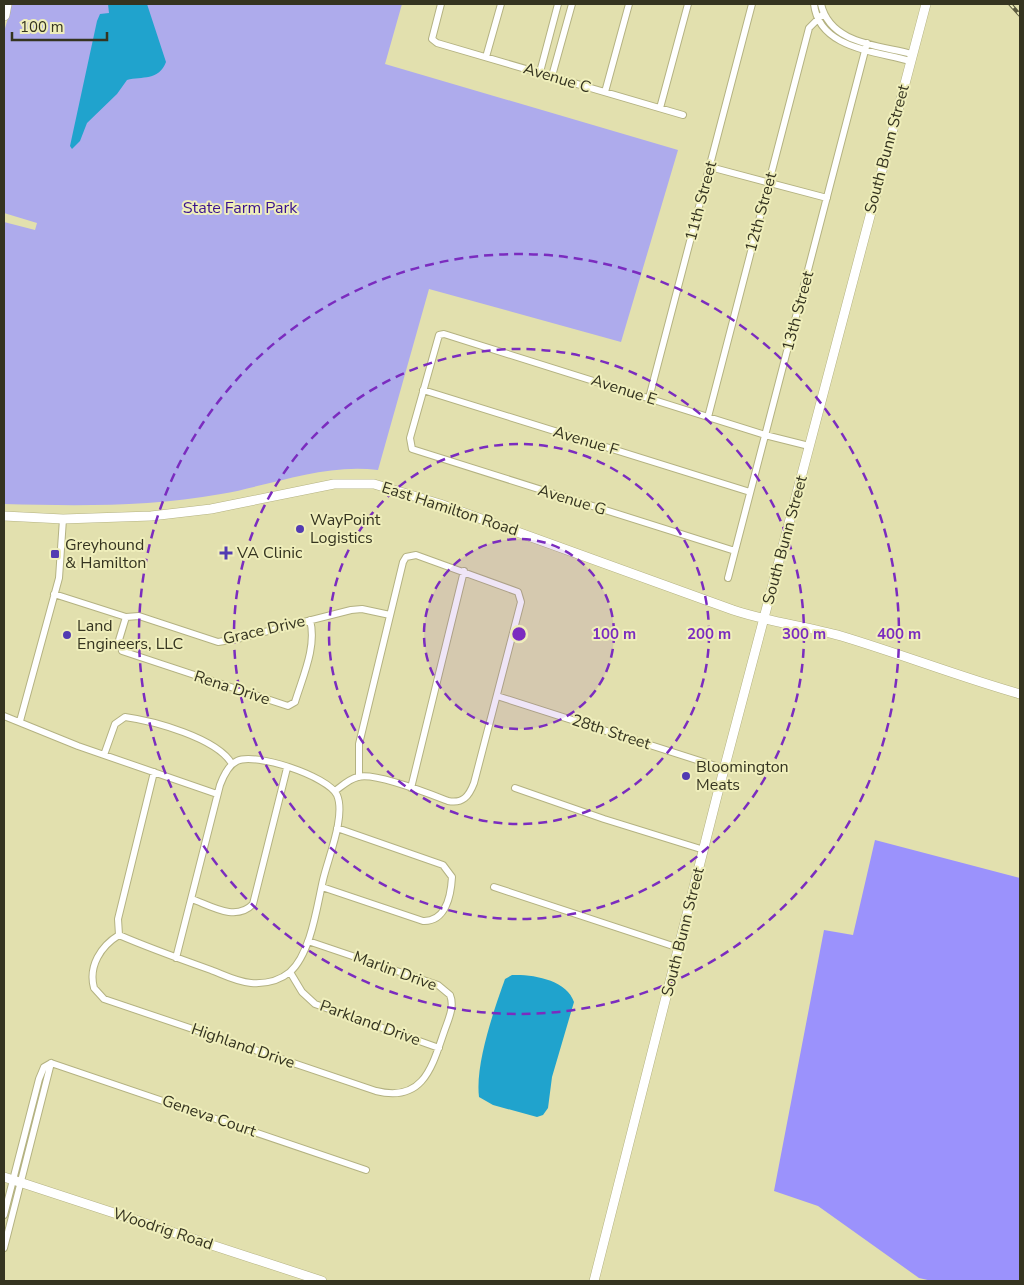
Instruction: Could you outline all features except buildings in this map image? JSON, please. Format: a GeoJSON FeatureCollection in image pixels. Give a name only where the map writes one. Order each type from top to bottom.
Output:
{"type":"FeatureCollection","features":[{"type":"Feature","properties":{"kind":"highway"},"geometry":{"type":"LineString","coordinates":[[4,15],[6,4]]}},
{"type":"Feature","properties":{"kind":"street","name":"Avenue C"},"geometry":{"type":"LineString","coordinates":[[441,4],[432,39],[437,43],[683,115]]}},
{"type":"Feature","properties":{"kind":"street"},"geometry":{"type":"LineString","coordinates":[[486,57],[501,4]]}},
{"type":"Feature","properties":{"kind":"street"},"geometry":{"type":"LineString","coordinates":[[540,72],[558,4]]}},
{"type":"Feature","properties":{"kind":"street"},"geometry":{"type":"LineString","coordinates":[[552,76],[572,4]]}},
{"type":"Feature","properties":{"kind":"street"},"geometry":{"type":"LineString","coordinates":[[605,92],[630,4]]}},
{"type":"Feature","properties":{"kind":"street"},"geometry":{"type":"LineString","coordinates":[[660,108],[688,4]]}},
{"type":"Feature","properties":{"kind":"street","name":"11th Street"},"geometry":{"type":"LineString","coordinates":[[650,398],[752,4]]}},
{"type":"Feature","properties":{"kind":"street"},"geometry":{"type":"LineString","coordinates":[[814,4],[821,15],[838,32],[866,46],[911,58]]}},
{"type":"Feature","properties":{"kind":"street"},"geometry":{"type":"LineString","coordinates":[[821,4],[821,15]]}},
{"type":"Feature","properties":{"kind":"street","name":"South Bunn Street"},"geometry":{"type":"LineString","coordinates":[[594,1281],[725,769],[926,4]]}},
{"type":"Feature","properties":{"kind":"street","name":"12th Street"},"geometry":{"type":"LineString","coordinates":[[708,417],[809,28],[821,15]]}},
{"type":"Feature","properties":{"kind":"street","name":"13th Street"},"geometry":{"type":"LineString","coordinates":[[728,578],[866,46]]}},
{"type":"Feature","properties":{"kind":"street"},"geometry":{"type":"LineString","coordinates":[[710,167],[827,198]]}},
{"type":"Feature","properties":{"kind":"street","name":"Avenue E"},"geometry":{"type":"LineString","coordinates":[[423,390],[436,339],[440,334],[765,435],[809,446]]}},
{"type":"Feature","properties":{"kind":"street","name":"Avenue G"},"geometry":{"type":"LineString","coordinates":[[423,390],[410,438],[410,448],[735,551]]}},
{"type":"Feature","properties":{"kind":"street","name":"Avenue F"},"geometry":{"type":"LineString","coordinates":[[423,390],[750,492]]}},
{"type":"Feature","properties":{"kind":"street","name":"East Hamilton Road"},"geometry":{"type":"LineString","coordinates":[[4,516],[63,519],[128,518],[175,514],[221,507],[334,484],[374,484],[440,504],[764,620],[794,624],[838,636],[1020,694]]}},
{"type":"Feature","properties":{"kind":"street"},"geometry":{"type":"LineString","coordinates":[[20,721],[54,594],[61,561],[63,519]]}},
{"type":"Feature","properties":{"kind":"street"},"geometry":{"type":"LineString","coordinates":[[335,791],[359,777],[381,779],[448,801],[465,799],[474,783],[497,696],[521,602],[519,594],[513,589],[464,571],[416,555],[409,555],[403,562],[359,744],[359,777]]}},
{"type":"Feature","properties":{"kind":"street"},"geometry":{"type":"LineString","coordinates":[[412,788],[464,571]]}},
{"type":"Feature","properties":{"kind":"street","name":"Grace Drive"},"geometry":{"type":"LineString","coordinates":[[54,594],[126,617],[139,616],[218,642],[362,609],[390,615]]}},
{"type":"Feature","properties":{"kind":"street","name":"Rena Drive"},"geometry":{"type":"LineString","coordinates":[[126,617],[119,640],[122,651],[288,706],[295,702],[311,646],[312,630],[310,620]]}},
{"type":"Feature","properties":{"kind":"street","name":"28th Street"},"geometry":{"type":"LineString","coordinates":[[497,696],[725,769]]}},
{"type":"Feature","properties":{"kind":"street"},"geometry":{"type":"LineString","coordinates":[[4,716],[20,721],[59,739],[217,794]]}},
{"type":"Feature","properties":{"kind":"street"},"geometry":{"type":"LineString","coordinates":[[104,755],[115,724],[125,717],[140,719],[214,745],[228,757],[232,764]]}},
{"type":"Feature","properties":{"kind":"street"},"geometry":{"type":"LineString","coordinates":[[154,772],[118,919],[119,935],[176,958],[249,983],[272,982],[290,972],[303,953],[322,887],[339,809],[335,791],[325,782],[253,758],[232,764],[224,776],[217,794],[176,958]]}},
{"type":"Feature","properties":{"kind":"street"},"geometry":{"type":"LineString","coordinates":[[192,899],[236,914],[245,911],[253,904],[287,768]]}},
{"type":"Feature","properties":{"kind":"street"},"geometry":{"type":"LineString","coordinates":[[515,788],[604,819],[704,850]]}},
{"type":"Feature","properties":{"kind":"street"},"geometry":{"type":"LineString","coordinates":[[322,887],[423,921],[432,921],[442,914],[450,891],[452,877],[450,871],[443,865],[336,828]]}},
{"type":"Feature","properties":{"kind":"street"},"geometry":{"type":"LineString","coordinates":[[494,887],[679,948]]}},
{"type":"Feature","properties":{"kind":"street","name":"Highland Drive"},"geometry":{"type":"LineString","coordinates":[[119,935],[107,943],[100,953],[93,973],[94,988],[104,999],[376,1091],[396,1093]]}},
{"type":"Feature","properties":{"kind":"street","name":"Marlin Drive"},"geometry":{"type":"LineString","coordinates":[[308,941],[438,985],[451,997],[452,1007],[434,1064],[426,1078],[410,1090],[396,1093]]}},
{"type":"Feature","properties":{"kind":"street","name":"Parkland Drive"},"geometry":{"type":"LineString","coordinates":[[290,972],[302,992],[315,1004],[439,1048]]}},
{"type":"Feature","properties":{"kind":"street","name":"Geneva Court"},"geometry":{"type":"LineString","coordinates":[[12,1179],[42,1072],[44,1067],[51,1063],[366,1170]]}},
{"type":"Feature","properties":{"kind":"street"},"geometry":{"type":"LineString","coordinates":[[4,1214],[12,1179]]}},
{"type":"Feature","properties":{"kind":"street"},"geometry":{"type":"LineString","coordinates":[[4,1248],[12,1179]]}},
{"type":"Feature","properties":{"kind":"street","name":"Woodrig Road"},"geometry":{"type":"LineString","coordinates":[[12,1179],[322,1281]]}},
{"type":"Feature","properties":{"kind":"green space","name":"State Farm Park"},"geometry":{"type":"Polygon","coordinates":[[[12,4],[402,4],[385,64],[678,150],[621,342],[429,289],[378,470],[358,469],[319,472],[221,494],[167,501],[85,505],[4,504],[4,222],[35,230],[37,223],[4,213],[4,32],[12,4]]]}},
{"type":"Feature","properties":{"kind":"shaded area"},"geometry":{"type":"Polygon","coordinates":[[[875,840],[1020,878],[1020,1281],[932,1281],[919,1278],[818,1206],[774,1191],[824,930],[853,935],[875,840]]]}},
{"type":"Feature","properties":{"kind":"water"},"geometry":{"type":"Polygon","coordinates":[[[108,4],[147,4],[166,62],[163,68],[155,75],[127,80],[117,94],[87,123],[80,141],[72,149],[70,146],[97,21],[100,14],[109,13],[108,4]]]}},
{"type":"Feature","properties":{"kind":"water"},"geometry":{"type":"Polygon","coordinates":[[[512,975],[539,977],[548,980],[564,988],[574,1002],[552,1077],[548,1108],[543,1115],[537,1117],[493,1105],[479,1097],[480,1069],[486,1037],[505,979],[512,975]]]}},
{"type":"Feature","properties":{"kind":"railway"},"geometry":{"type":"LineString","coordinates":[[1010,4],[1020,15]]}},
{"type":"Feature","properties":{"kind":"place","name":"WayPoint Logistics"},"geometry":{"type":"Point","coordinates":[300,529]}},
{"type":"Feature","properties":{"kind":"place","name":"VA Clinic"},"geometry":{"type":"Point","coordinates":[226,553]}},
{"type":"Feature","properties":{"kind":"place","name":"Greyhound & Hamilton"},"geometry":{"type":"Point","coordinates":[55,554]}},
{"type":"Feature","properties":{"kind":"place","name":"Land Engineers, LLC"},"geometry":{"type":"Point","coordinates":[67,635]}},
{"type":"Feature","properties":{"kind":"place","name":"Bloomington Meats"},"geometry":{"type":"Point","coordinates":[686,776]}}]}
